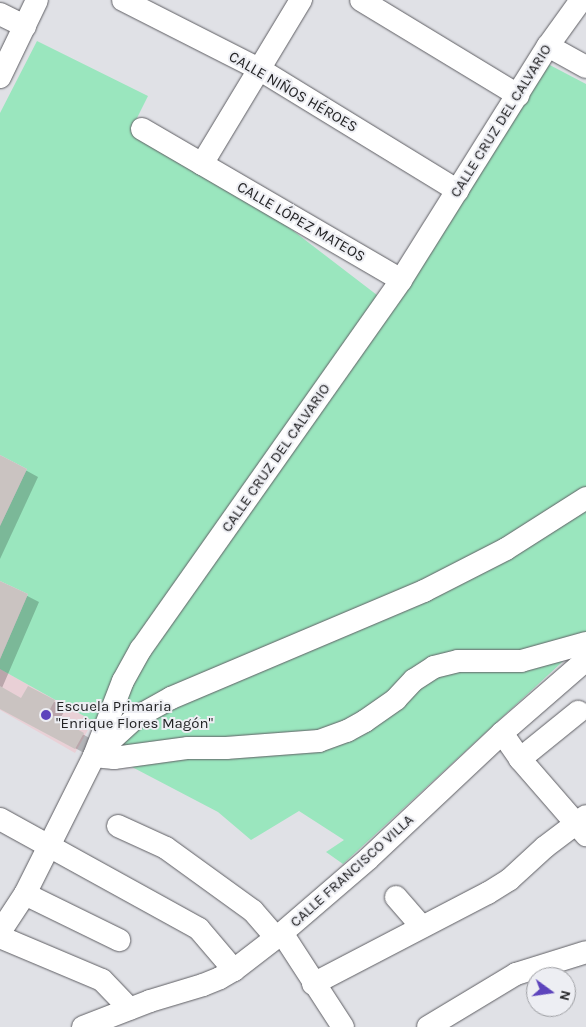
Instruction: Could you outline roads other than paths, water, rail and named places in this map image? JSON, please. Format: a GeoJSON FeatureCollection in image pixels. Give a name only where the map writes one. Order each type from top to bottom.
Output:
{"type":"FeatureCollection","features":[{"type":"Feature","properties":{"kind":"street"},"geometry":{"type":"LineString","coordinates":[[0,77],[37,0]]}},
{"type":"Feature","properties":{"kind":"street","name":"CALLE NIÑOS HÉROES"},"geometry":{"type":"LineString","coordinates":[[123,0],[259,69],[458,191]]}},
{"type":"Feature","properties":{"kind":"street"},"geometry":{"type":"LineString","coordinates":[[202,164],[301,0]]}},
{"type":"Feature","properties":{"kind":"street"},"geometry":{"type":"LineString","coordinates":[[361,0],[518,94]]}},
{"type":"Feature","properties":{"kind":"street","name":"CALLE CRUZ DEL CALVARIO"},"geometry":{"type":"LineString","coordinates":[[0,932],[25,894],[94,756],[123,680],[142,649],[401,280],[548,46],[581,0]]}},
{"type":"Feature","properties":{"kind":"street"},"geometry":{"type":"LineString","coordinates":[[0,14],[25,26]]}},
{"type":"Feature","properties":{"kind":"street"},"geometry":{"type":"LineString","coordinates":[[548,46],[586,67]]}},
{"type":"Feature","properties":{"kind":"street","name":"CALLE LÓPEZ MATEOS"},"geometry":{"type":"LineString","coordinates":[[142,130],[401,280]]}},
{"type":"Feature","properties":{"kind":"street"},"geometry":{"type":"LineString","coordinates":[[94,756],[135,718],[171,698],[424,591],[506,549],[586,498]]}},
{"type":"Feature","properties":{"kind":"street"},"geometry":{"type":"LineString","coordinates":[[94,756],[114,758],[188,748],[226,748],[319,741],[347,732],[365,721],[396,699],[414,680],[434,667],[458,661],[521,660],[586,643]]}},
{"type":"Feature","properties":{"kind":"street","name":"CALLE FRANCISCO VILLA"},"geometry":{"type":"LineString","coordinates":[[83,1027],[203,985],[234,970],[368,860],[502,733],[586,660]]}},
{"type":"Feature","properties":{"kind":"street"},"geometry":{"type":"LineString","coordinates":[[520,759],[578,712]]}},
{"type":"Feature","properties":{"kind":"street"},"geometry":{"type":"LineString","coordinates":[[313,984],[421,926],[488,893],[509,880],[582,825],[520,759],[502,733]]}},
{"type":"Feature","properties":{"kind":"street"},"geometry":{"type":"LineString","coordinates":[[0,819],[199,929],[234,970]]}},
{"type":"Feature","properties":{"kind":"street"},"geometry":{"type":"LineString","coordinates":[[118,826],[166,848],[253,910],[279,935],[343,1027]]}},
{"type":"Feature","properties":{"kind":"street"},"geometry":{"type":"LineString","coordinates":[[25,894],[119,940]]}},
{"type":"Feature","properties":{"kind":"street"},"geometry":{"type":"LineString","coordinates":[[396,897],[421,926]]}},
{"type":"Feature","properties":{"kind":"street"},"geometry":{"type":"LineString","coordinates":[[0,937],[102,980],[130,1009]]}},
{"type":"Feature","properties":{"kind":"street"},"geometry":{"type":"LineString","coordinates":[[428,1027],[516,974],[586,952]]}},
{"type":"Feature","properties":{"kind":"place","name":"Escuela Primaria \"Enrique Flores Magón\""},"geometry":{"type":"Point","coordinates":[46,715]}}]}
